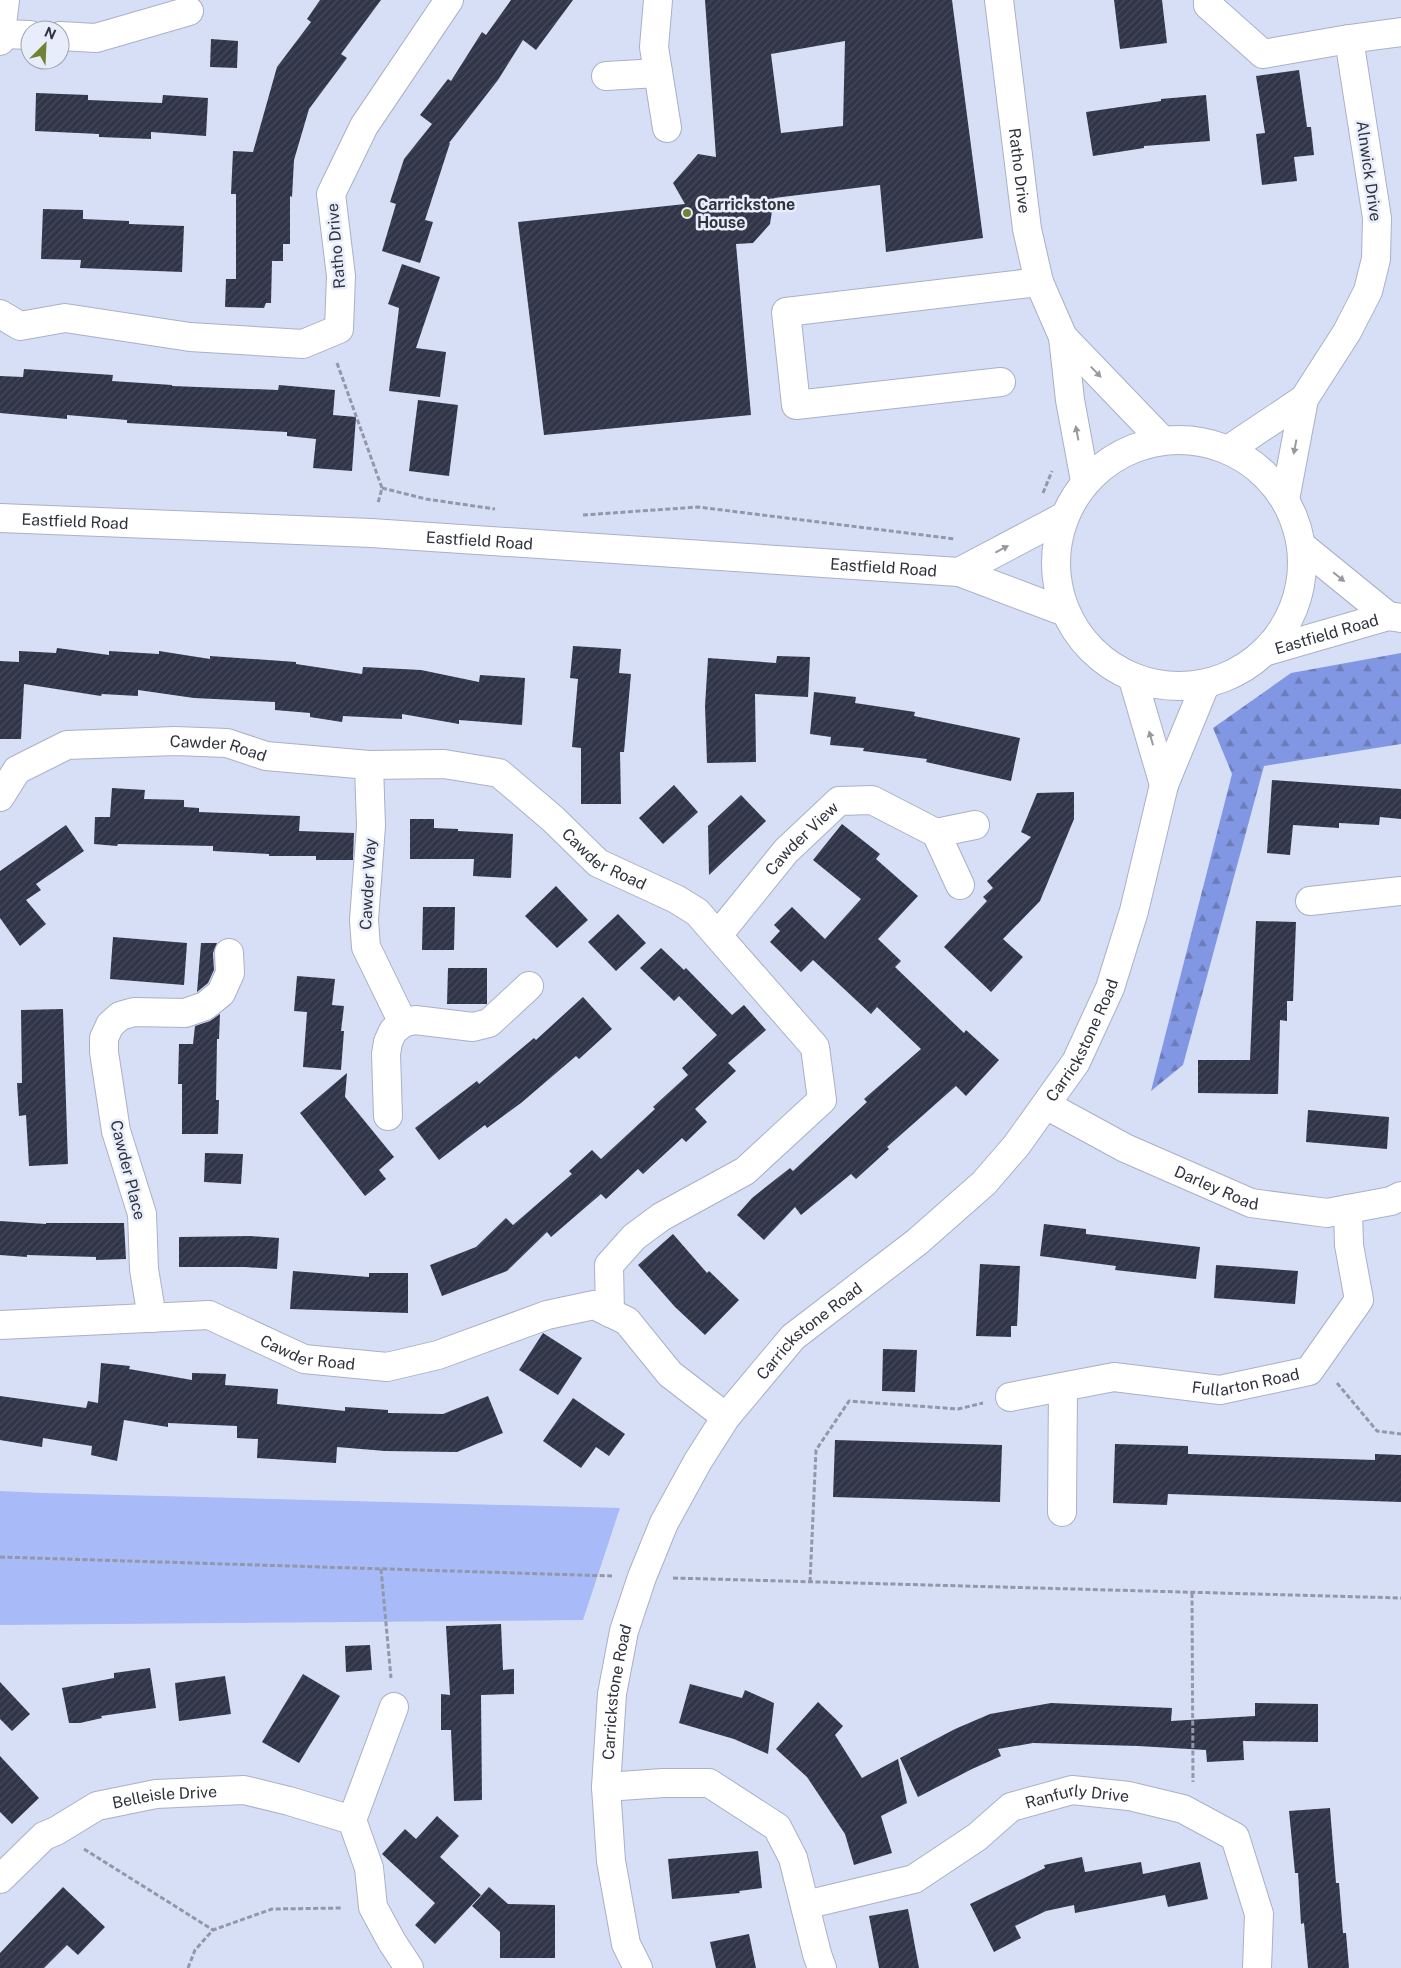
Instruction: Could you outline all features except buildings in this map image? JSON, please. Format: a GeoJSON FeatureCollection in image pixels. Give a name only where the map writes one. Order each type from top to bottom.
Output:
{"type":"FeatureCollection","features":[{"type":"Feature","properties":{"kind":"street"},"geometry":{"type":"LineString","coordinates":[[5,0],[0,38],[20,36]]}},
{"type":"Feature","properties":{"kind":"street","name":"Ratho Drive"},"geometry":{"type":"LineString","coordinates":[[327,334],[339,329],[341,276],[331,194],[364,126],[449,0]]}},
{"type":"Feature","properties":{"kind":"street"},"geometry":{"type":"LineString","coordinates":[[658,0],[654,47],[666,128]]}},
{"type":"Feature","properties":{"kind":"street","name":"Ratho Drive"},"geometry":{"type":"LineString","coordinates":[[999,0],[1027,229],[1039,282],[1062,337],[1070,400],[1086,481]]}},
{"type":"Feature","properties":{"kind":"street"},"geometry":{"type":"LineString","coordinates":[[1208,0],[1208,5],[1263,54],[1349,38],[1401,32]]}},
{"type":"Feature","properties":{"kind":"street"},"geometry":{"type":"LineString","coordinates":[[70,37],[96,38],[189,11]]}},
{"type":"Feature","properties":{"kind":"street","name":"Alnwick Drive"},"geometry":{"type":"LineString","coordinates":[[1304,399],[1347,332],[1368,292],[1376,259],[1377,218],[1349,38]]}},
{"type":"Feature","properties":{"kind":"street"},"geometry":{"type":"LineString","coordinates":[[606,76],[658,73]]}},
{"type":"Feature","properties":{"kind":"street"},"geometry":{"type":"LineString","coordinates":[[1001,382],[796,405],[786,312],[1039,282]]}},
{"type":"Feature","properties":{"kind":"street"},"geometry":{"type":"LineString","coordinates":[[0,314],[20,326],[65,318],[190,337],[265,342],[303,344],[327,334]]}},
{"type":"Feature","properties":{"kind":"street","name":"Ratho Drive"},"geometry":{"type":"LineString","coordinates":[[1062,337],[1162,440]]}},
{"type":"Feature","properties":{"kind":"street"},"geometry":{"type":"LineString","coordinates":[[1228,450],[1304,399]]}},
{"type":"Feature","properties":{"kind":"street"},"geometry":{"type":"LineString","coordinates":[[1285,500],[1304,399]]}},
{"type":"Feature","properties":{"kind":"street"},"geometry":{"type":"LineString","coordinates":[[1162,440],[1196,440],[1228,450],[1250,462],[1270,479],[1285,500],[1296,522],[1302,546],[1301,584],[1290,620],[1267,650],[1239,672],[1205,685],[1169,687],[1133,679],[1105,663],[1081,640],[1065,612],[1056,581],[1055,548],[1063,517],[1086,481],[1107,462],[1133,448],[1162,440]]}},
{"type":"Feature","properties":{"kind":"street","name":"Eastfield Road"},"geometry":{"type":"LineString","coordinates":[[959,572],[1063,517]]}},
{"type":"Feature","properties":{"kind":"street","name":"Eastfield Road"},"geometry":{"type":"LineString","coordinates":[[0,518],[370,533],[959,572],[1065,612]]}},
{"type":"Feature","properties":{"kind":"street","name":"Eastfield Road"},"geometry":{"type":"LineString","coordinates":[[1302,546],[1394,617]]}},
{"type":"Feature","properties":{"kind":"street","name":"Eastfield Road"},"geometry":{"type":"LineString","coordinates":[[1267,650],[1394,617]]}},
{"type":"Feature","properties":{"kind":"street","name":"Carrickstone Road"},"geometry":{"type":"LineString","coordinates":[[1133,679],[1164,785]]}},
{"type":"Feature","properties":{"kind":"street","name":"Carrickstone Road"},"geometry":{"type":"LineString","coordinates":[[629,1960],[611,1861],[606,1787],[612,1694],[624,1631],[642,1577],[664,1523],[698,1460],[726,1417],[794,1336],[917,1242],[984,1182],[1016,1146],[1076,1062],[1110,988],[1134,911],[1164,785],[1205,685]]}},
{"type":"Feature","properties":{"kind":"street","name":"Cawder Road"},"geometry":{"type":"LineString","coordinates":[[0,797],[17,770],[67,745],[175,740],[227,743],[266,756],[369,765],[444,764],[499,773],[553,819],[598,863],[697,912],[815,1047],[822,1100],[745,1171],[661,1217],[634,1237],[610,1265],[610,1313]]}},
{"type":"Feature","properties":{"kind":"street","name":"Cawder Way"},"geometry":{"type":"LineString","coordinates":[[369,765],[371,826],[364,920],[366,947],[403,1023]]}},
{"type":"Feature","properties":{"kind":"street","name":"Cawder View"},"geometry":{"type":"LineString","coordinates":[[718,935],[786,851],[839,801],[872,800],[936,833]]}},
{"type":"Feature","properties":{"kind":"street"},"geometry":{"type":"LineString","coordinates":[[960,885],[936,833],[975,826]]}},
{"type":"Feature","properties":{"kind":"street"},"geometry":{"type":"LineString","coordinates":[[1310,901],[1401,891]]}},
{"type":"Feature","properties":{"kind":"street","name":"Cawder Place"},"geometry":{"type":"LineString","coordinates":[[152,1318],[144,1269],[142,1214],[116,1131],[104,1052],[104,1038],[110,1025],[120,1016],[134,1012],[185,1012],[206,1006],[221,993],[230,973],[229,953]]}},
{"type":"Feature","properties":{"kind":"street"},"geometry":{"type":"LineString","coordinates":[[388,1116],[386,1054],[388,1042],[393,1031],[403,1023],[415,1020],[473,1027],[489,1023],[528,986]]}},
{"type":"Feature","properties":{"kind":"street","name":"Darley Road"},"geometry":{"type":"LineString","coordinates":[[1046,1105],[1125,1148],[1251,1203],[1327,1213],[1391,1201],[1401,1196]]}},
{"type":"Feature","properties":{"kind":"street","name":"Fullarton Road"},"geometry":{"type":"LineString","coordinates":[[1010,1397],[1114,1378],[1220,1390],[1309,1371],[1359,1300],[1349,1245],[1348,1209]]}},
{"type":"Feature","properties":{"kind":"street","name":"Cawder Road"},"geometry":{"type":"LineString","coordinates":[[0,1325],[209,1315],[304,1359],[387,1367],[438,1355],[547,1315],[594,1305],[627,1321],[670,1374],[726,1417]]}},
{"type":"Feature","properties":{"kind":"street"},"geometry":{"type":"LineString","coordinates":[[1062,1512],[1063,1387]]}},
{"type":"Feature","properties":{"kind":"street"},"geometry":{"type":"LineString","coordinates":[[394,1707],[352,1820],[369,1868],[373,1907],[409,1968]]}},
{"type":"Feature","properties":{"kind":"street"},"geometry":{"type":"LineString","coordinates":[[606,1787],[663,1783],[709,1784],[776,1827],[793,1858],[822,1968]]}},
{"type":"Feature","properties":{"kind":"street","name":"Belleisle Drive"},"geometry":{"type":"LineString","coordinates":[[0,1879],[44,1836],[56,1831],[97,1806],[156,1794],[244,1790],[289,1800],[352,1820]]}},
{"type":"Feature","properties":{"kind":"street","name":"Ranfurly Drive"},"geometry":{"type":"LineString","coordinates":[[804,1905],[914,1879],[977,1837],[1011,1807],[1072,1790],[1129,1796],[1183,1809],[1235,1837],[1259,1914],[1257,1968]]}},
{"type":"Feature","properties":{"kind":"path"},"geometry":{"type":"LineString","coordinates":[[327,334],[382,488],[370,533]]}},
{"type":"Feature","properties":{"kind":"path"},"geometry":{"type":"LineString","coordinates":[[1043,494],[1052,470]]}},
{"type":"Feature","properties":{"kind":"path"},"geometry":{"type":"LineString","coordinates":[[382,488],[426,499],[505,509]]}},
{"type":"Feature","properties":{"kind":"path"},"geometry":{"type":"LineString","coordinates":[[580,515],[698,507],[958,540]]}},
{"type":"Feature","properties":{"kind":"path"},"geometry":{"type":"LineString","coordinates":[[1318,1359],[1377,1431],[1401,1434]]}},
{"type":"Feature","properties":{"kind":"path"},"geometry":{"type":"LineString","coordinates":[[810,1582],[816,1450],[849,1401],[958,1408],[1010,1397]]}},
{"type":"Feature","properties":{"kind":"path"},"geometry":{"type":"LineString","coordinates":[[0,1557],[1401,1598]]}},
{"type":"Feature","properties":{"kind":"path"},"geometry":{"type":"LineString","coordinates":[[381,1569],[394,1707]]}},
{"type":"Feature","properties":{"kind":"path"},"geometry":{"type":"LineString","coordinates":[[1192,1592],[1193,1814]]}},
{"type":"Feature","properties":{"kind":"path"},"geometry":{"type":"LineString","coordinates":[[56,1831],[213,1930]]}},
{"type":"Feature","properties":{"kind":"path"},"geometry":{"type":"LineString","coordinates":[[188,1968],[195,1950],[213,1930],[272,1909],[373,1907]]}},
{"type":"Feature","properties":{"kind":"green space"},"geometry":{"type":"Polygon","coordinates":[[[1401,653],[1401,744],[1264,766],[1183,1065],[1151,1091],[1232,774],[1213,728],[1291,673],[1401,653]]]}},
{"type":"Feature","properties":{"kind":"shaded area"},"geometry":{"type":"Polygon","coordinates":[[[0,1491],[620,1508],[583,1620],[0,1625],[0,1491]]]}},
{"type":"Feature","properties":{"kind":"place","name":"Carrickstone House"},"geometry":{"type":"Point","coordinates":[687,213]}}]}
